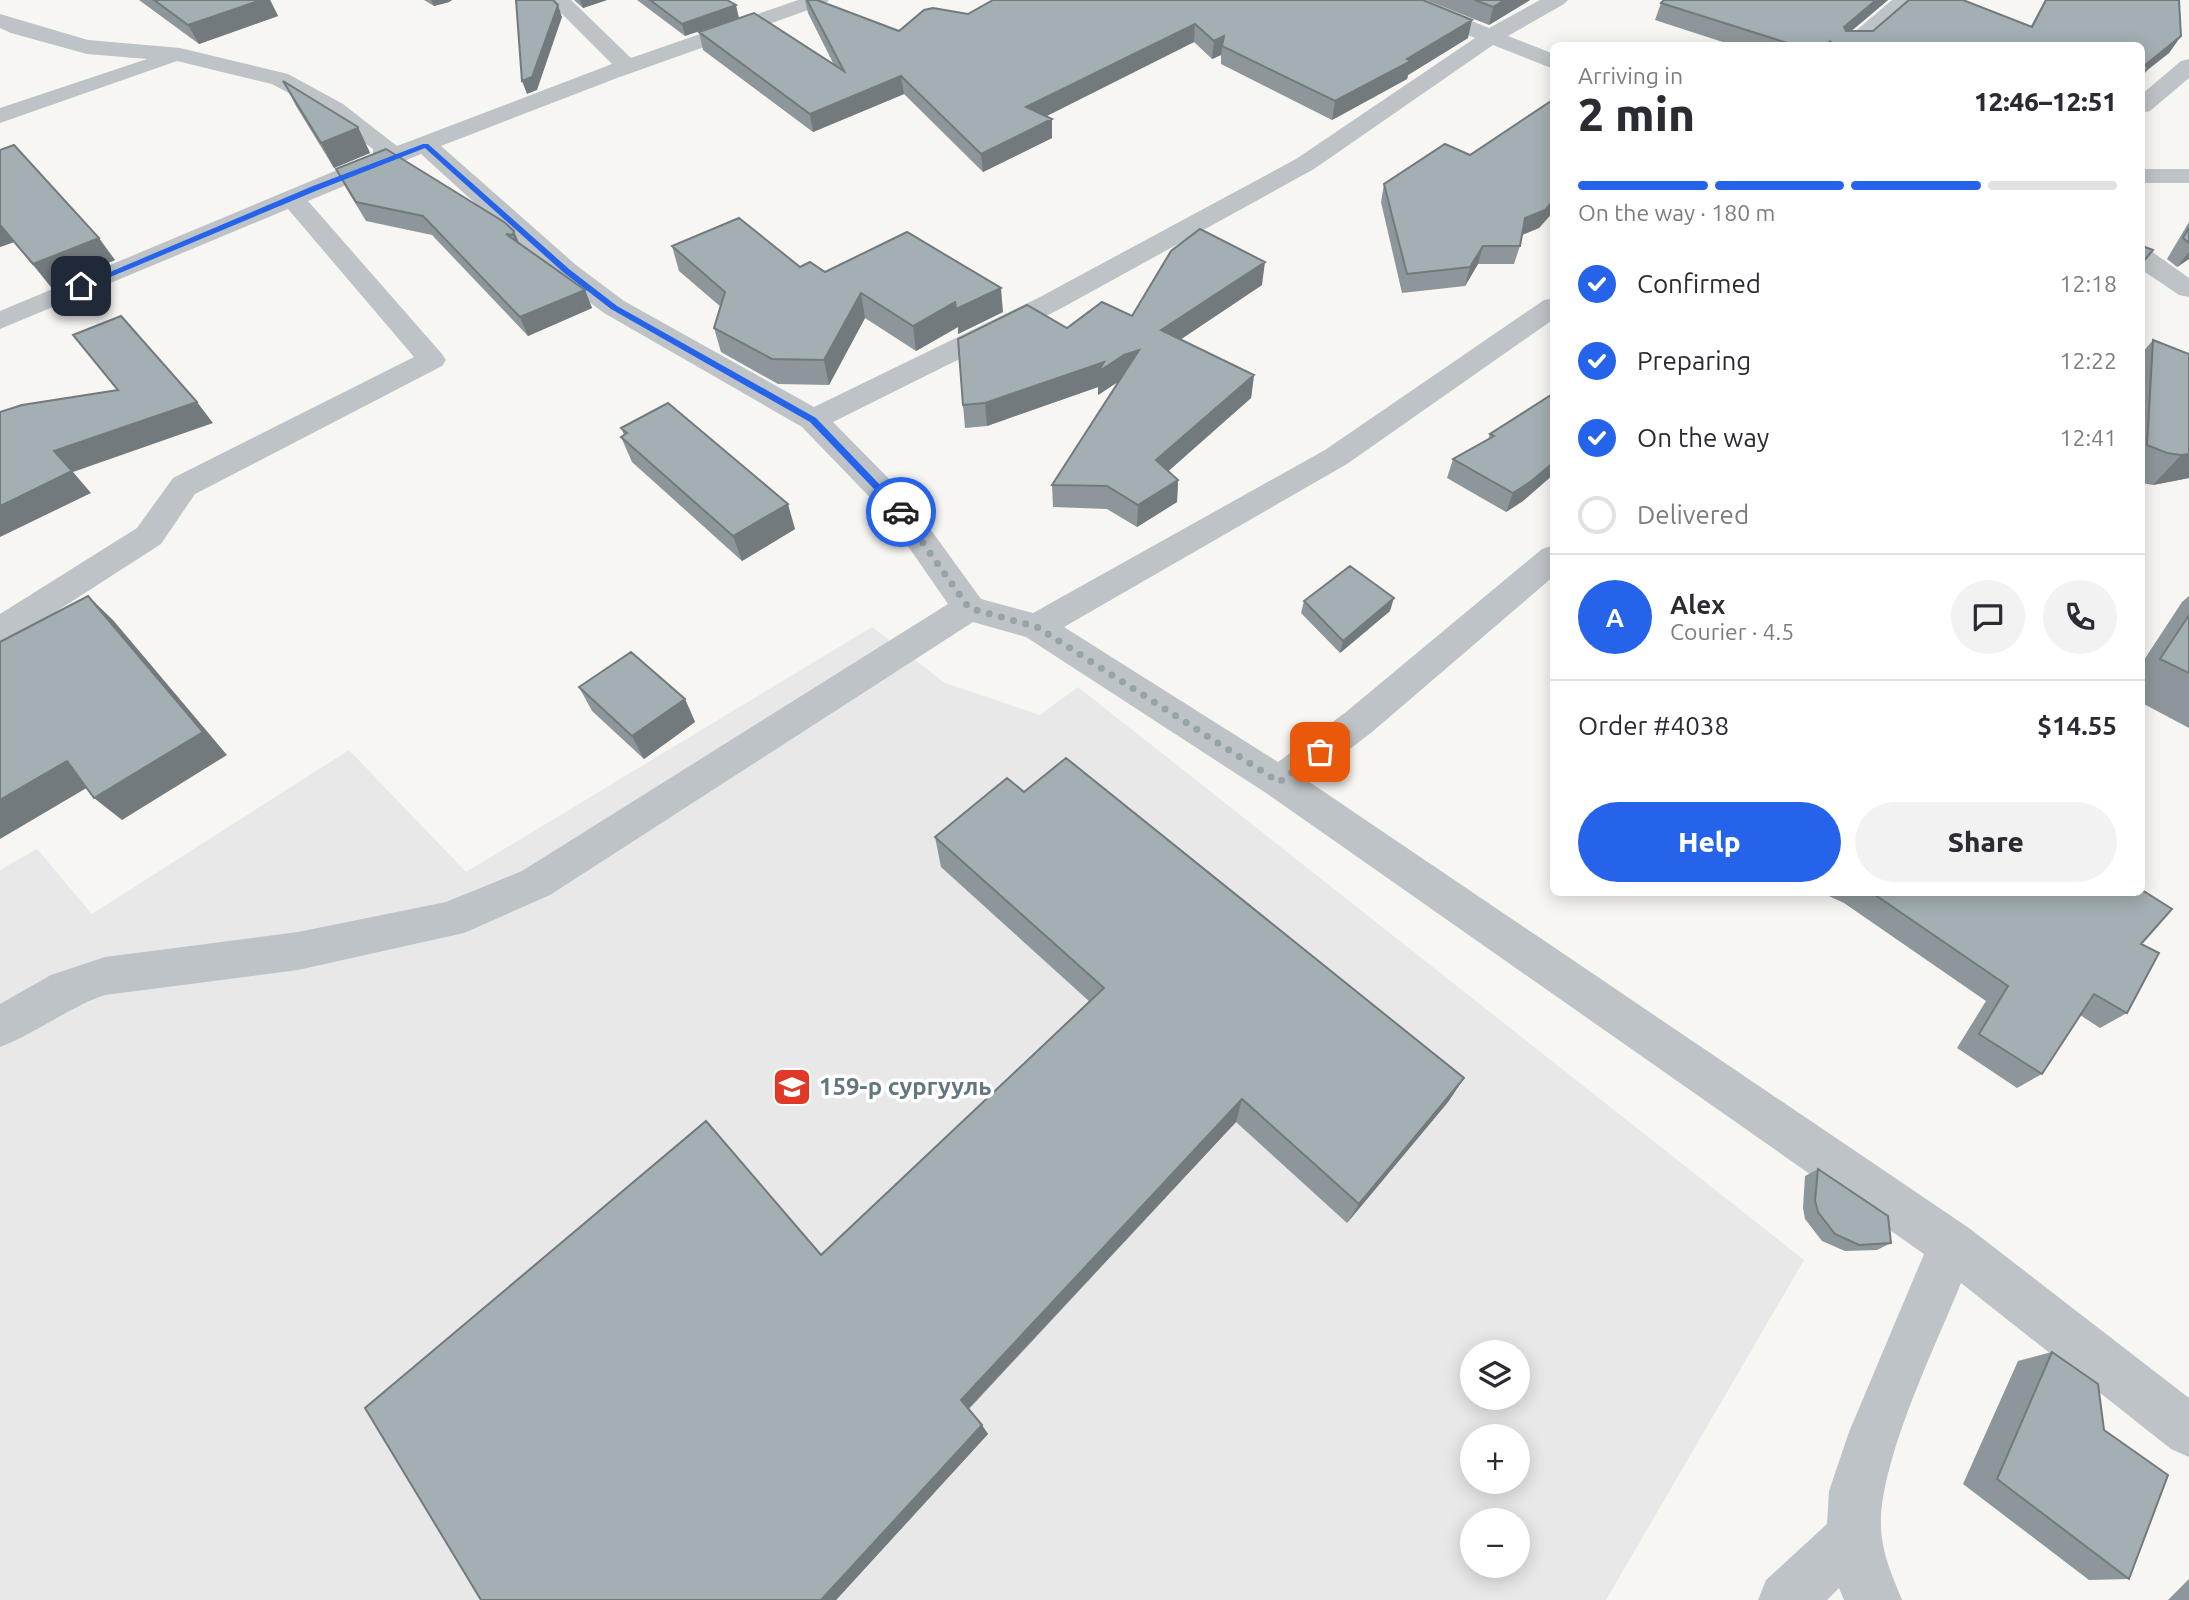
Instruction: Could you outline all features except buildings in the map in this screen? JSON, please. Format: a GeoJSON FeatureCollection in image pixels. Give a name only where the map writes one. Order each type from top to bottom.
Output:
{"type":"FeatureCollection","features":[{"type":"Feature","properties":{"kind":"street"},"geometry":{"type":"LineString","coordinates":[[559,0],[627,67]]}},
{"type":"Feature","properties":{"kind":"street"},"geometry":{"type":"LineString","coordinates":[[0,321],[386,159],[627,67],[818,0]]}},
{"type":"Feature","properties":{"kind":"street"},"geometry":{"type":"LineString","coordinates":[[1400,0],[1550,60]]}},
{"type":"Feature","properties":{"kind":"street"},"geometry":{"type":"LineString","coordinates":[[813,420],[1050,303],[1305,164],[1516,20],[1557,0]]}},
{"type":"Feature","properties":{"kind":"street"},"geometry":{"type":"LineString","coordinates":[[1854,42],[1905,0]]}},
{"type":"Feature","properties":{"kind":"street"},"geometry":{"type":"LineString","coordinates":[[0,20],[88,47],[180,55],[280,79],[335,109],[385,146],[386,159]]}},
{"type":"Feature","properties":{"kind":"street"},"geometry":{"type":"LineString","coordinates":[[0,116],[180,55]]}},
{"type":"Feature","properties":{"kind":"street"},"geometry":{"type":"LineString","coordinates":[[2145,103],[2189,66]]}},
{"type":"Feature","properties":{"kind":"street"},"geometry":{"type":"LineString","coordinates":[[426,145],[566,271],[614,307],[813,420],[896,505],[969,608],[1037,627],[1279,782],[1951,1245],[2189,1431]]}},
{"type":"Feature","properties":{"kind":"street"},"geometry":{"type":"LineString","coordinates":[[2145,176],[2189,176]]}},
{"type":"Feature","properties":{"kind":"street"},"geometry":{"type":"LineString","coordinates":[[0,631],[149,536],[184,486],[432,360],[292,198]]}},
{"type":"Feature","properties":{"kind":"street"},"geometry":{"type":"LineString","coordinates":[[2145,259],[2189,289]]}},
{"type":"Feature","properties":{"kind":"street"},"geometry":{"type":"LineString","coordinates":[[1037,627],[1336,457],[1550,309]]}},
{"type":"Feature","properties":{"kind":"street"},"geometry":{"type":"LineString","coordinates":[[1279,782],[1359,722],[1550,560]]}},
{"type":"Feature","properties":{"kind":"street"},"geometry":{"type":"LineString","coordinates":[[0,1027],[66,989],[106,976],[298,951],[449,920],[474,910],[536,883],[969,608]]}},
{"type":"Feature","properties":{"kind":"street"},"geometry":{"type":"LineString","coordinates":[[1874,1600],[1866,1586],[1854,1537],[1856,1491],[1875,1432],[1951,1245]]}},
{"type":"Feature","properties":{"kind":"street"},"geometry":{"type":"LineString","coordinates":[[1786,1600],[1854,1537]]}},
{"type":"Feature","properties":{"kind":"shaded area","name":"159-р сургууль"},"geometry":{"type":"Polygon","coordinates":[[[872,627],[945,683],[1040,715],[1078,687],[1804,1260],[1606,1600],[0,1600],[0,870],[37,849],[92,914],[349,750],[466,872],[872,627]]]}},
{"type":"Feature","properties":{"kind":"way so far"},"geometry":{"type":"LineString","coordinates":[[901,512],[969,608],[1037,627],[1279,782],[1320,752]]}},
{"type":"Feature","properties":{"kind":"place","name":"159-р сургууль"},"geometry":{"type":"Point","coordinates":[792,1087]}},
{"type":"Feature","properties":{"kind":"route"},"geometry":{"type":"LineString","coordinates":[[81,286],[315,188],[426,145],[566,271],[614,307],[813,420],[901,512]]}}]}
